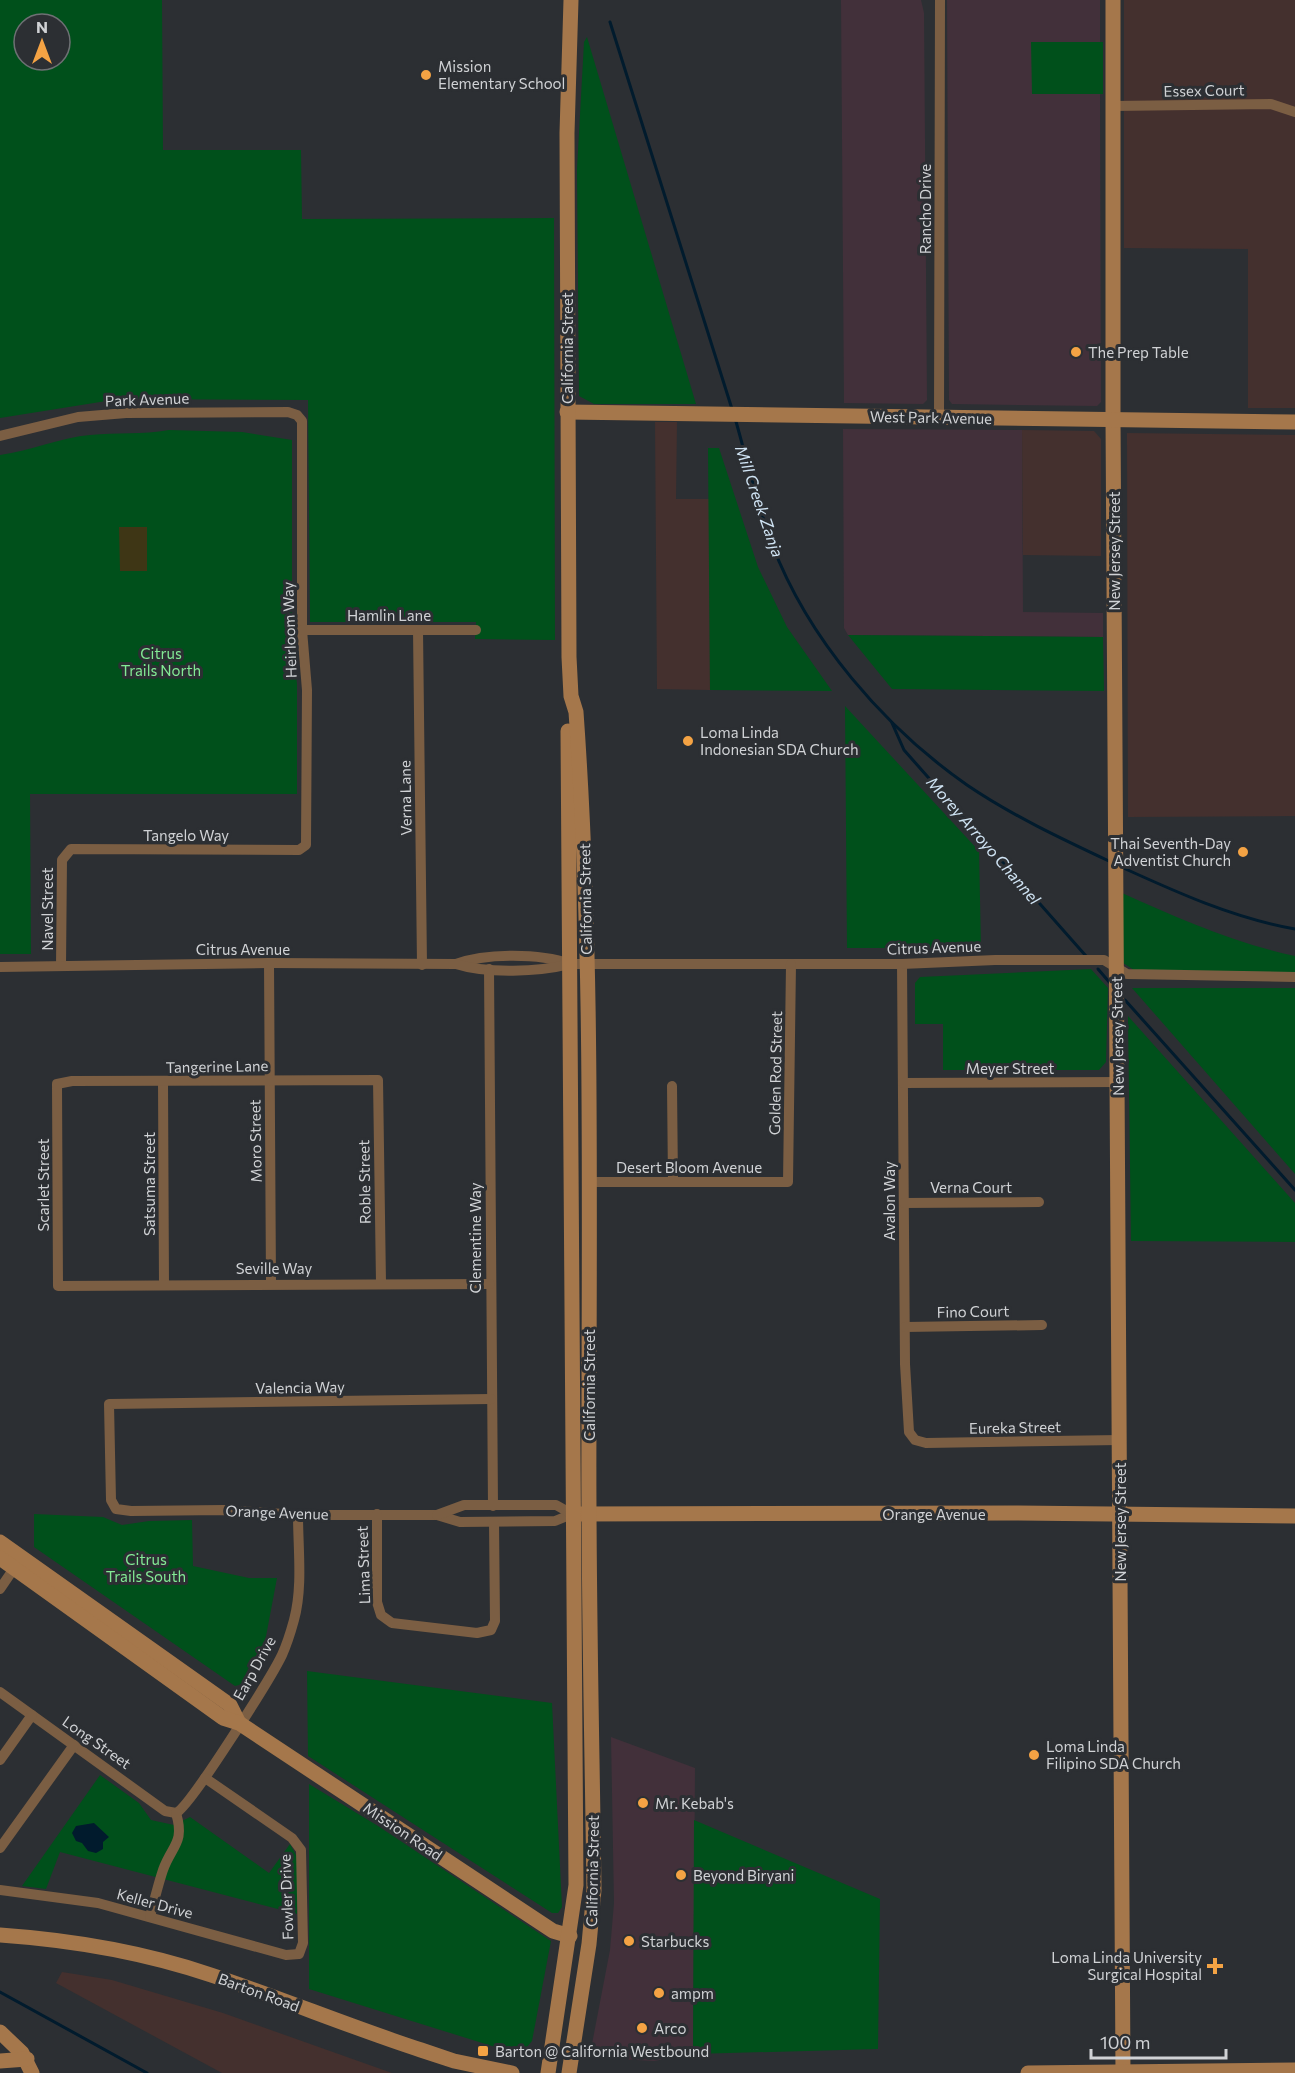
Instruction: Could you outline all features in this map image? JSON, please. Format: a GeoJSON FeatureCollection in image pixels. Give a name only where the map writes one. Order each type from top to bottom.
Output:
{"type":"FeatureCollection","features":[{"type":"Feature","properties":{"kind":"street","name":"California Street"},"geometry":{"type":"LineString","coordinates":[[548,2073],[576,1885],[572,1514],[578,964],[585,847],[576,712],[571,696],[567,412],[567,133],[571,0]]}},
{"type":"Feature","properties":{"kind":"street","name":"Rancho Drive"},"geometry":{"type":"LineString","coordinates":[[939,418],[940,0]]}},
{"type":"Feature","properties":{"kind":"street","name":"New Jersey Street"},"geometry":{"type":"LineString","coordinates":[[1113,0],[1113,418],[1123,2072]]}},
{"type":"Feature","properties":{"kind":"street","name":"Essex Court"},"geometry":{"type":"LineString","coordinates":[[1113,106],[1271,104],[1295,112]]}},
{"type":"Feature","properties":{"kind":"street","name":"Park Avenue"},"geometry":{"type":"LineString","coordinates":[[0,436],[78,417],[126,412],[288,412],[297,415]]}},
{"type":"Feature","properties":{"kind":"street","name":"West Park Avenue"},"geometry":{"type":"LineString","coordinates":[[567,412],[1295,422]]}},
{"type":"Feature","properties":{"kind":"street","name":"Heirloom Way"},"geometry":{"type":"LineString","coordinates":[[297,415],[302,421],[303,434],[302,630],[307,690],[306,845]]}},
{"type":"Feature","properties":{"kind":"street","name":"Hamlin Lane"},"geometry":{"type":"LineString","coordinates":[[302,630],[476,630]]}},
{"type":"Feature","properties":{"kind":"street","name":"Verna Lane"},"geometry":{"type":"LineString","coordinates":[[418,630],[422,965]]}},
{"type":"Feature","properties":{"kind":"street","name":"Tangelo Way"},"geometry":{"type":"LineString","coordinates":[[66,853],[71,849],[299,850],[306,845]]}},
{"type":"Feature","properties":{"kind":"street","name":"Navel Street"},"geometry":{"type":"LineString","coordinates":[[61,966],[62,860],[66,853]]}},
{"type":"Feature","properties":{"kind":"street","name":"Citrus Avenue"},"geometry":{"type":"LineString","coordinates":[[0,967],[269,963],[422,965],[456,964],[474,957],[552,958],[578,964]]}},
{"type":"Feature","properties":{"kind":"street","name":"Citrus Avenue"},"geometry":{"type":"LineString","coordinates":[[456,964],[474,970],[553,968],[578,964],[902,964],[994,960],[1104,960],[1127,974],[1295,977]]}},
{"type":"Feature","properties":{"kind":"street","name":"Moro Street"},"geometry":{"type":"LineString","coordinates":[[269,963],[271,1283]]}},
{"type":"Feature","properties":{"kind":"street","name":"California Street"},"geometry":{"type":"LineString","coordinates":[[569,2073],[593,1914],[588,1514],[589,1182],[578,964]]}},
{"type":"Feature","properties":{"kind":"street","name":"Golden Rod Street"},"geometry":{"type":"LineString","coordinates":[[788,1182],[791,964]]}},
{"type":"Feature","properties":{"kind":"street","name":"Avalon Way"},"geometry":{"type":"LineString","coordinates":[[902,964],[905,1327],[908,1424],[911,1437]]}},
{"type":"Feature","properties":{"kind":"street","name":"Clementine Way"},"geometry":{"type":"LineString","coordinates":[[489,969],[491,1399],[494,1506]]}},
{"type":"Feature","properties":{"kind":"street","name":"Tangerine Lane"},"geometry":{"type":"LineString","coordinates":[[57,1084],[72,1081],[378,1080]]}},
{"type":"Feature","properties":{"kind":"street","name":"Roble Street"},"geometry":{"type":"LineString","coordinates":[[378,1080],[381,1283]]}},
{"type":"Feature","properties":{"kind":"street","name":"Satsuma Street"},"geometry":{"type":"LineString","coordinates":[[163,1082],[164,1285]]}},
{"type":"Feature","properties":{"kind":"street","name":"Meyer Street"},"geometry":{"type":"LineString","coordinates":[[903,1083],[1118,1082]]}},
{"type":"Feature","properties":{"kind":"street","name":"Scarlet Street"},"geometry":{"type":"LineString","coordinates":[[57,1084],[58,1286]]}},
{"type":"Feature","properties":{"kind":"street"},"geometry":{"type":"LineString","coordinates":[[672,1086],[673,1182]]}},
{"type":"Feature","properties":{"kind":"street","name":"Desert Bloom Avenue"},"geometry":{"type":"LineString","coordinates":[[589,1182],[788,1182]]}},
{"type":"Feature","properties":{"kind":"street","name":"Verna Court"},"geometry":{"type":"LineString","coordinates":[[904,1203],[1039,1202]]}},
{"type":"Feature","properties":{"kind":"street","name":"Seville Way"},"geometry":{"type":"LineString","coordinates":[[58,1286],[271,1283],[490,1284]]}},
{"type":"Feature","properties":{"kind":"street","name":"Fino Court"},"geometry":{"type":"LineString","coordinates":[[905,1327],[1042,1325]]}},
{"type":"Feature","properties":{"kind":"street","name":"Valencia Way"},"geometry":{"type":"LineString","coordinates":[[116,1509],[111,1500],[109,1404],[491,1399]]}},
{"type":"Feature","properties":{"kind":"street","name":"Eureka Street"},"geometry":{"type":"LineString","coordinates":[[911,1437],[926,1443],[1120,1440]]}},
{"type":"Feature","properties":{"kind":"street","name":"Orange Avenue"},"geometry":{"type":"LineString","coordinates":[[437,1515],[464,1506],[556,1505],[572,1514]]}},
{"type":"Feature","properties":{"kind":"street","name":"Orange Avenue"},"geometry":{"type":"LineString","coordinates":[[116,1509],[225,1510],[298,1515],[437,1515],[460,1522],[555,1521],[572,1514],[1295,1516]]}},
{"type":"Feature","properties":{"kind":"street","name":"Lima Street"},"geometry":{"type":"LineString","coordinates":[[377,1514],[377,1602],[381,1615],[392,1623],[477,1633],[491,1630],[495,1621],[494,1522]]}},
{"type":"Feature","properties":{"kind":"street","name":"Earp Drive"},"geometry":{"type":"LineString","coordinates":[[176,1813],[187,1806],[206,1778],[282,1654],[295,1618],[298,1581],[298,1515]]}},
{"type":"Feature","properties":{"kind":"street"},"geometry":{"type":"LineString","coordinates":[[0,1589],[7,1557]]}},
{"type":"Feature","properties":{"kind":"street","name":"Mission Road"},"geometry":{"type":"LineString","coordinates":[[7,1557],[223,1718],[239,1723],[553,1931],[570,1935]]}},
{"type":"Feature","properties":{"kind":"street","name":"Long Street"},"geometry":{"type":"LineString","coordinates":[[0,1692],[165,1811],[176,1813]]}},
{"type":"Feature","properties":{"kind":"street"},"geometry":{"type":"LineString","coordinates":[[0,1760],[32,1715]]}},
{"type":"Feature","properties":{"kind":"street"},"geometry":{"type":"LineString","coordinates":[[0,1848],[74,1744]]}},
{"type":"Feature","properties":{"kind":"street","name":"Fowler Drive"},"geometry":{"type":"LineString","coordinates":[[206,1778],[292,1838],[301,1850],[303,1943],[299,1954]]}},
{"type":"Feature","properties":{"kind":"street"},"geometry":{"type":"LineString","coordinates":[[150,1917],[162,1872],[179,1840],[180,1826],[176,1813]]}},
{"type":"Feature","properties":{"kind":"street"},"geometry":{"type":"LineString","coordinates":[[576,1832],[593,1831]]}},
{"type":"Feature","properties":{"kind":"street","name":"Keller Drive"},"geometry":{"type":"LineString","coordinates":[[0,1890],[98,1903],[286,1955],[299,1954]]}},
{"type":"Feature","properties":{"kind":"street","name":"Barton Road"},"geometry":{"type":"LineString","coordinates":[[0,1935],[98,1946],[157,1959],[209,1974],[432,2054],[512,2073]]}},
{"type":"Feature","properties":{"kind":"street"},"geometry":{"type":"LineString","coordinates":[[0,2032],[29,2066]]}},
{"type":"Feature","properties":{"kind":"street"},"geometry":{"type":"LineString","coordinates":[[0,2061],[29,2066]]}},
{"type":"Feature","properties":{"kind":"street"},"geometry":{"type":"LineString","coordinates":[[1028,2073],[1295,2070]]}},
{"type":"Feature","properties":{"kind":"shaded area"},"geometry":{"type":"Polygon","coordinates":[[[841,0],[921,0],[924,13],[927,400],[923,404],[844,403],[841,0]]]}},
{"type":"Feature","properties":{"kind":"shaded area"},"geometry":{"type":"Polygon","coordinates":[[[947,0],[1100,0],[1100,42],[1032,42],[1032,94],[1100,94],[1101,402],[1097,406],[952,404],[949,400],[947,0]]]}},
{"type":"Feature","properties":{"kind":"shaded area"},"geometry":{"type":"Polygon","coordinates":[[[1124,0],[1295,0],[1295,408],[1248,408],[1248,249],[1124,248],[1124,0]]]}},
{"type":"Feature","properties":{"kind":"shaded area"},"geometry":{"type":"Polygon","coordinates":[[[655,422],[677,422],[676,499],[709,499],[710,690],[657,689],[655,422]]]}},
{"type":"Feature","properties":{"kind":"shaded area"},"geometry":{"type":"Polygon","coordinates":[[[843,429],[1022,430],[1023,612],[1103,613],[1103,637],[848,635],[844,628],[843,429]]]}},
{"type":"Feature","properties":{"kind":"shaded area"},"geometry":{"type":"Polygon","coordinates":[[[1022,430],[1094,431],[1101,439],[1101,556],[1023,555],[1022,430]]]}},
{"type":"Feature","properties":{"kind":"shaded area"},"geometry":{"type":"Polygon","coordinates":[[[1127,433],[1295,435],[1295,816],[1128,817],[1127,433]]]}},
{"type":"Feature","properties":{"kind":"shaded area"},"geometry":{"type":"Polygon","coordinates":[[[611,1737],[695,1768],[693,2054],[654,2061],[600,2058],[592,2044],[610,1950],[614,1903],[611,1737]]]}},
{"type":"Feature","properties":{"kind":"shaded area"},"geometry":{"type":"Polygon","coordinates":[[[62,1972],[112,1980],[223,2013],[392,2073],[222,2073],[56,1983],[62,1972]]]}},
{"type":"Feature","properties":{"kind":"green space"},"geometry":{"type":"Polygon","coordinates":[[[0,0],[162,0],[163,150],[301,150],[302,219],[554,218],[555,640],[475,639],[476,622],[310,622],[308,400],[119,399],[0,418],[0,0]]]}},
{"type":"Feature","properties":{"kind":"green space"},"geometry":{"type":"Polygon","coordinates":[[[587,37],[696,404],[594,404],[579,396],[577,169],[584,42],[587,37]]]}},
{"type":"Feature","properties":{"kind":"green space"},"geometry":{"type":"Polygon","coordinates":[[[1031,42],[1103,42],[1103,94],[1032,94],[1031,42]]]}},
{"type":"Feature","properties":{"kind":"green space","name":"Citrus Trails North"},"geometry":{"type":"Polygon","coordinates":[[[169,430],[242,432],[292,440],[292,645],[297,684],[297,794],[30,794],[31,954],[0,954],[0,455],[79,436],[169,430]]]}},
{"type":"Feature","properties":{"kind":"green space"},"geometry":{"type":"Polygon","coordinates":[[[708,448],[719,448],[758,567],[787,627],[832,691],[710,690],[708,448]]]}},
{"type":"Feature","properties":{"kind":"green space"},"geometry":{"type":"Polygon","coordinates":[[[848,635],[1103,637],[1104,691],[892,689],[848,635]]]}},
{"type":"Feature","properties":{"kind":"green space"},"geometry":{"type":"Polygon","coordinates":[[[845,706],[979,851],[981,948],[847,948],[845,706]]]}},
{"type":"Feature","properties":{"kind":"green space"},"geometry":{"type":"Polygon","coordinates":[[[1122,893],[1228,937],[1295,956],[1295,973],[1134,970],[1123,963],[1122,893]]]}},
{"type":"Feature","properties":{"kind":"green space"},"geometry":{"type":"Polygon","coordinates":[[[1091,969],[1108,988],[1106,1062],[1099,1070],[943,1070],[943,1024],[915,1024],[915,983],[920,977],[1091,969]]]}},
{"type":"Feature","properties":{"kind":"green space"},"geometry":{"type":"Polygon","coordinates":[[[1132,988],[1295,988],[1295,1174],[1132,988]]]}},
{"type":"Feature","properties":{"kind":"green space"},"geometry":{"type":"Polygon","coordinates":[[[1128,1016],[1295,1203],[1295,1242],[1131,1241],[1128,1016]]]}},
{"type":"Feature","properties":{"kind":"green space","name":"Citrus Trails South"},"geometry":{"type":"Polygon","coordinates":[[[34,1514],[103,1517],[122,1525],[149,1521],[192,1520],[193,1566],[249,1578],[277,1578],[264,1647],[248,1669],[243,1684],[235,1686],[34,1547],[34,1514]]]}},
{"type":"Feature","properties":{"kind":"green space"},"geometry":{"type":"Polygon","coordinates":[[[307,1671],[552,1703],[562,1907],[558,1913],[552,1913],[308,1756],[307,1671]]]}},
{"type":"Feature","properties":{"kind":"green space"},"geometry":{"type":"Polygon","coordinates":[[[100,1775],[139,1803],[151,1820],[174,1825],[190,1817],[269,1873],[290,1844],[297,1857],[297,1914],[60,1852],[46,1889],[22,1886],[100,1775]]]}},
{"type":"Feature","properties":{"kind":"green space"},"geometry":{"type":"Polygon","coordinates":[[[309,1784],[378,1826],[551,1941],[532,2041],[526,2048],[508,2051],[309,1989],[309,1784]]]}},
{"type":"Feature","properties":{"kind":"green space"},"geometry":{"type":"Polygon","coordinates":[[[694,1820],[880,1899],[878,2049],[693,2054],[694,1820]]]}},
{"type":"Feature","properties":{"kind":"sand"},"geometry":{"type":"Polygon","coordinates":[[[119,527],[147,527],[147,571],[120,571],[119,527]]]}},
{"type":"Feature","properties":{"kind":"water"},"geometry":{"type":"Polygon","coordinates":[[[94,1823],[109,1837],[103,1842],[103,1849],[96,1853],[88,1851],[82,1843],[76,1841],[72,1833],[76,1826],[94,1823]]]}},
{"type":"Feature","properties":{"kind":"waterway","name":"Mill Creek Zanja"},"geometry":{"type":"LineString","coordinates":[[610,22],[732,409]]}},
{"type":"Feature","properties":{"kind":"waterway","name":"Mill Creek Zanja"},"geometry":{"type":"LineString","coordinates":[[735,418],[767,529],[787,579],[806,614],[852,678],[907,736],[967,785],[1019,816],[1111,862]]}},
{"type":"Feature","properties":{"kind":"waterway","name":"Morey Arroyo Channel"},"geometry":{"type":"LineString","coordinates":[[892,723],[904,750],[1086,956]]}},
{"type":"Feature","properties":{"kind":"waterway","name":"Mill Creek Zanja"},"geometry":{"type":"LineString","coordinates":[[1119,866],[1227,911],[1295,929]]}},
{"type":"Feature","properties":{"kind":"waterway","name":"Morey Arroyo Channel"},"geometry":{"type":"LineString","coordinates":[[1098,969],[1110,983]]}},
{"type":"Feature","properties":{"kind":"waterway","name":"Morey Arroyo Channel"},"geometry":{"type":"LineString","coordinates":[[1125,1000],[1295,1190]]}},
{"type":"Feature","properties":{"kind":"waterway"},"geometry":{"type":"LineString","coordinates":[[0,1992],[147,2073]]}},
{"type":"Feature","properties":{"kind":"place","name":"Mission Elementary School"},"geometry":{"type":"Point","coordinates":[426,75]}},
{"type":"Feature","properties":{"kind":"place","name":"The Prep Table"},"geometry":{"type":"Point","coordinates":[1076,352]}},
{"type":"Feature","properties":{"kind":"place","name":"Loma Linda Indonesian SDA Church"},"geometry":{"type":"Point","coordinates":[688,741]}},
{"type":"Feature","properties":{"kind":"place","name":"Thai Seventh-Day Adventist Church"},"geometry":{"type":"Point","coordinates":[1243,852]}},
{"type":"Feature","properties":{"kind":"place","name":"Loma Linda Filipino SDA Church"},"geometry":{"type":"Point","coordinates":[1034,1755]}},
{"type":"Feature","properties":{"kind":"place","name":"Mr. Kebab's"},"geometry":{"type":"Point","coordinates":[643,1803]}},
{"type":"Feature","properties":{"kind":"place","name":"Beyond Biryani"},"geometry":{"type":"Point","coordinates":[681,1875]}},
{"type":"Feature","properties":{"kind":"place","name":"Starbucks"},"geometry":{"type":"Point","coordinates":[629,1941]}},
{"type":"Feature","properties":{"kind":"place","name":"Loma Linda University Surgical Hospital"},"geometry":{"type":"Point","coordinates":[1215,1966]}},
{"type":"Feature","properties":{"kind":"place","name":"ampm"},"geometry":{"type":"Point","coordinates":[659,1993]}},
{"type":"Feature","properties":{"kind":"place","name":"Arco"},"geometry":{"type":"Point","coordinates":[642,2028]}},
{"type":"Feature","properties":{"kind":"place","name":"Barton @ California Westbound"},"geometry":{"type":"Point","coordinates":[483,2051]}}]}
